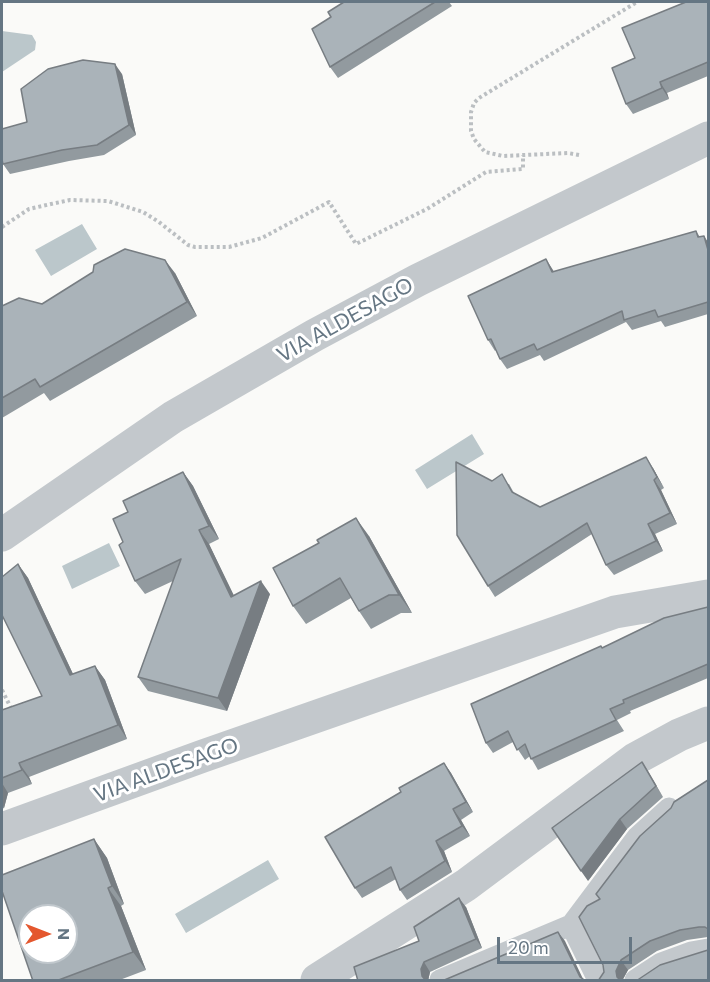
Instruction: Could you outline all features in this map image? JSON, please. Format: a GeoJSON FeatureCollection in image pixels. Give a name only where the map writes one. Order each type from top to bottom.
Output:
{"type":"FeatureCollection","features":[{"type":"Feature","properties":{"kind":"street","name":"VIA ALDESAGO"},"geometry":{"type":"LineString","coordinates":[[2,536],[173,417],[315,334],[418,280],[708,138]]}},
{"type":"Feature","properties":{"kind":"street","name":"VIA ALDESAGO"},"geometry":{"type":"LineString","coordinates":[[2,829],[615,612],[708,596]]}},
{"type":"Feature","properties":{"kind":"street"},"geometry":{"type":"LineString","coordinates":[[317,981],[466,885],[636,759],[679,735],[708,723]]}},
{"type":"Feature","properties":{"kind":"lane"},"geometry":{"type":"LineString","coordinates":[[440,981],[571,925],[637,837],[669,808]]}},
{"type":"Feature","properties":{"kind":"lane"},"geometry":{"type":"LineString","coordinates":[[571,925],[598,981]]}},
{"type":"Feature","properties":{"kind":"lane"},"geometry":{"type":"LineString","coordinates":[[635,981],[661,963],[690,952],[708,949]]}},
{"type":"Feature","properties":{"kind":"path"},"geometry":{"type":"LineString","coordinates":[[503,156],[485,152],[474,139],[471,131],[471,112],[474,103],[637,2]]}},
{"type":"Feature","properties":{"kind":"path"},"geometry":{"type":"LineString","coordinates":[[2,227],[29,210],[51,204],[70,200],[108,201],[142,212],[189,245],[229,247],[262,238],[329,202],[356,244],[428,209],[486,172],[523,169],[523,155]]}},
{"type":"Feature","properties":{"kind":"path"},"geometry":{"type":"LineString","coordinates":[[2,690],[17,719]]}},
{"type":"Feature","properties":{"kind":"shaded area"},"geometry":{"type":"Polygon","coordinates":[[[2,31],[32,35],[36,42],[35,50],[2,72],[2,31]]]}},
{"type":"Feature","properties":{"kind":"shaded area"},"geometry":{"type":"Polygon","coordinates":[[[82,224],[97,249],[51,276],[35,250],[82,224]]]}},
{"type":"Feature","properties":{"kind":"shaded area"},"geometry":{"type":"Polygon","coordinates":[[[472,434],[484,454],[427,489],[415,470],[472,434]]]}},
{"type":"Feature","properties":{"kind":"shaded area"},"geometry":{"type":"Polygon","coordinates":[[[109,543],[120,566],[72,589],[62,566],[109,543]]]}},
{"type":"Feature","properties":{"kind":"shaded area"},"geometry":{"type":"Polygon","coordinates":[[[268,860],[279,879],[186,933],[175,914],[268,860]]]}},
{"type":"Feature","properties":{"kind":"building"},"geometry":{"type":"Polygon","coordinates":[[[344,2],[435,2],[330,67],[312,29],[331,17],[328,12],[344,2]]]}},
{"type":"Feature","properties":{"kind":"building"},"geometry":{"type":"Polygon","coordinates":[[[686,2],[708,2],[708,62],[660,82],[662,88],[626,104],[612,68],[635,58],[622,28],[686,2]]]}},
{"type":"Feature","properties":{"kind":"building"},"geometry":{"type":"Polygon","coordinates":[[[83,60],[115,64],[129,125],[97,145],[62,150],[3,164],[2,129],[27,122],[21,89],[48,69],[83,60]]]}},
{"type":"Feature","properties":{"kind":"building"},"geometry":{"type":"Polygon","coordinates":[[[696,231],[698,237],[704,236],[708,250],[708,302],[658,317],[655,310],[624,320],[622,311],[537,350],[534,344],[500,359],[491,339],[488,340],[468,296],[546,259],[552,272],[696,231]]]}},
{"type":"Feature","properties":{"kind":"building"},"geometry":{"type":"Polygon","coordinates":[[[125,249],[165,260],[187,302],[40,387],[35,379],[2,398],[2,306],[19,298],[42,304],[93,272],[94,265],[125,249]]]}},
{"type":"Feature","properties":{"kind":"building"},"geometry":{"type":"Polygon","coordinates":[[[646,457],[657,477],[654,480],[670,513],[648,524],[656,541],[606,565],[587,523],[488,586],[457,535],[456,462],[492,481],[502,474],[512,492],[540,507],[646,457]]]}},
{"type":"Feature","properties":{"kind":"building"},"geometry":{"type":"Polygon","coordinates":[[[183,472],[209,526],[199,530],[231,597],[261,581],[218,698],[138,677],[181,559],[135,581],[119,545],[123,542],[113,519],[128,512],[123,501],[183,472]]]}},
{"type":"Feature","properties":{"kind":"building"},"geometry":{"type":"Polygon","coordinates":[[[356,518],[399,595],[389,595],[359,611],[340,578],[293,606],[273,568],[319,543],[317,540],[356,518]]]}},
{"type":"Feature","properties":{"kind":"building"},"geometry":{"type":"Polygon","coordinates":[[[18,564],[70,675],[95,666],[118,725],[19,763],[22,770],[2,778],[2,710],[42,696],[2,615],[2,577],[18,564]]]}},
{"type":"Feature","properties":{"kind":"building"},"geometry":{"type":"Polygon","coordinates":[[[708,607],[708,664],[623,700],[624,703],[610,709],[616,720],[531,759],[525,744],[517,750],[508,731],[486,743],[471,704],[601,646],[602,648],[664,618],[708,607]]]}},
{"type":"Feature","properties":{"kind":"building"},"geometry":{"type":"Polygon","coordinates":[[[642,762],[656,786],[620,819],[581,871],[552,828],[642,762]]]}},
{"type":"Feature","properties":{"kind":"building"},"geometry":{"type":"Polygon","coordinates":[[[444,763],[466,802],[453,809],[462,826],[436,841],[445,861],[400,890],[391,867],[355,888],[325,837],[401,792],[399,788],[444,763]]]}},
{"type":"Feature","properties":{"kind":"building"},"geometry":{"type":"Polygon","coordinates":[[[708,780],[708,929],[699,927],[680,930],[650,941],[621,960],[616,971],[621,981],[598,981],[604,972],[603,965],[579,917],[587,906],[600,899],[596,894],[640,836],[671,808],[674,802],[708,780]]]}},
{"type":"Feature","properties":{"kind":"building"},"geometry":{"type":"Polygon","coordinates":[[[94,839],[112,886],[108,888],[133,952],[56,981],[33,981],[27,964],[78,964],[78,904],[18,904],[18,937],[2,891],[2,875],[94,839]]]}},
{"type":"Feature","properties":{"kind":"building"},"geometry":{"type":"Polygon","coordinates":[[[459,898],[476,939],[424,962],[421,969],[426,981],[358,981],[354,967],[419,941],[414,927],[459,898]]]}},
{"type":"Feature","properties":{"kind":"building"},"geometry":{"type":"Polygon","coordinates":[[[558,932],[580,977],[586,981],[442,981],[558,932]]]}},
{"type":"Feature","properties":{"kind":"building"},"geometry":{"type":"Polygon","coordinates":[[[708,950],[708,981],[636,981],[660,965],[708,950]]]}}]}
